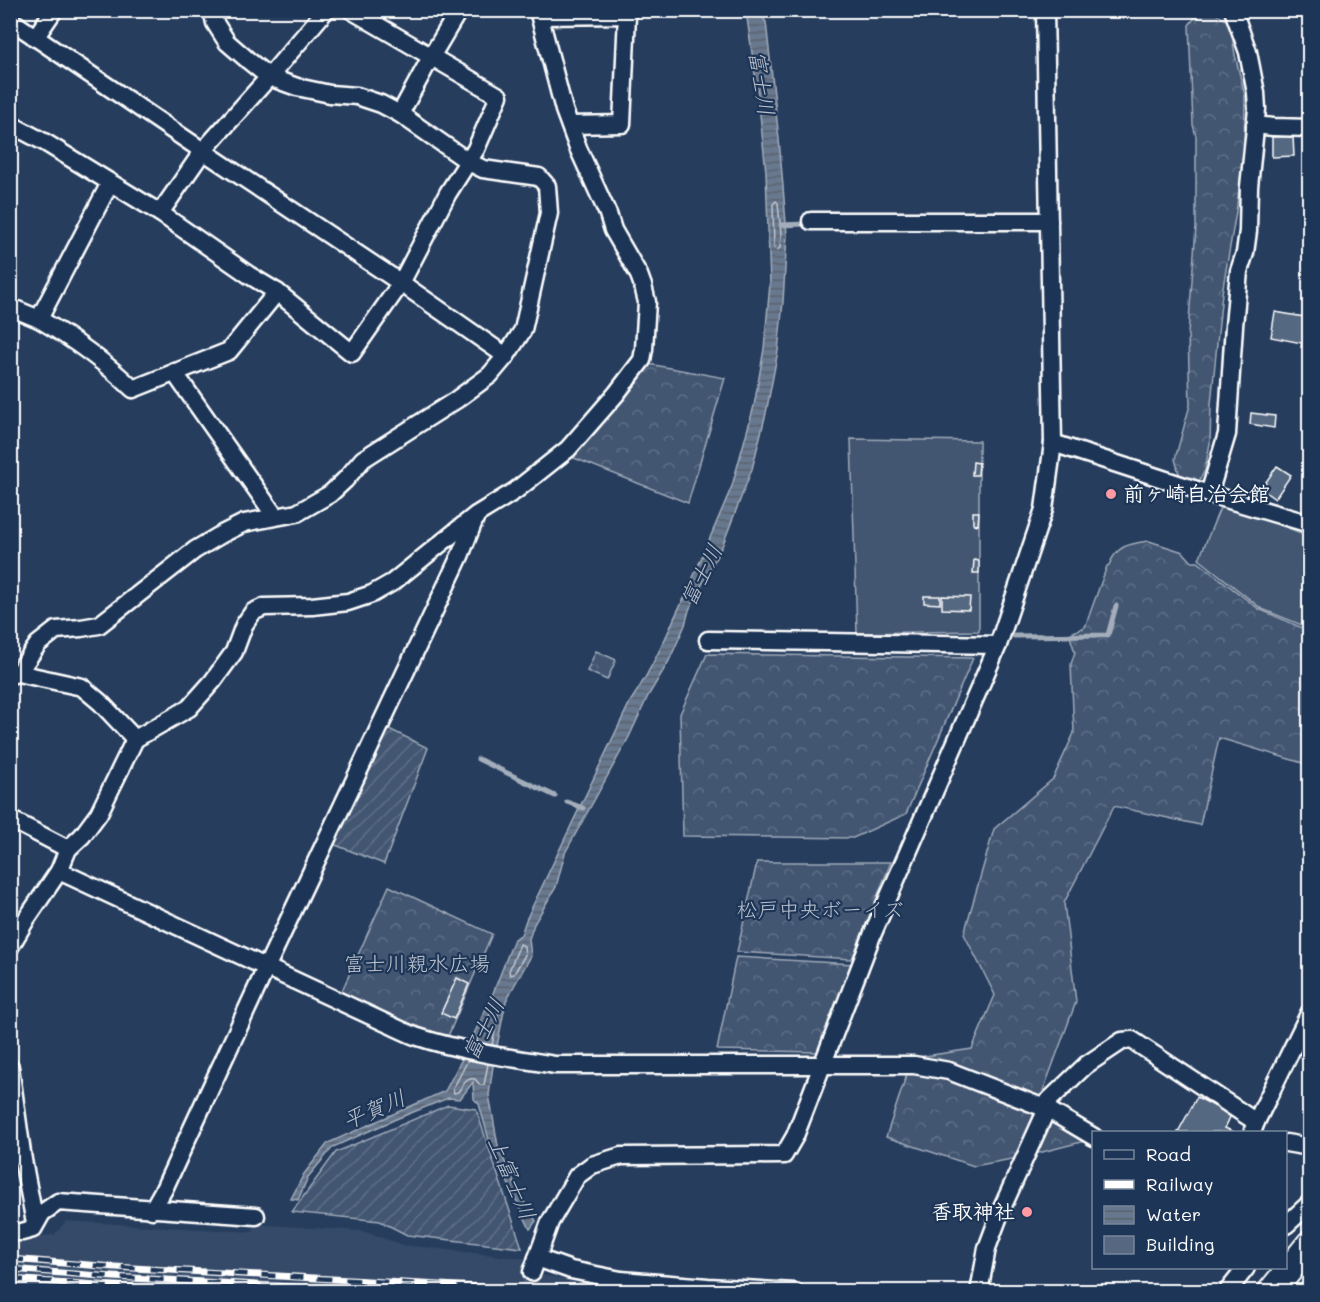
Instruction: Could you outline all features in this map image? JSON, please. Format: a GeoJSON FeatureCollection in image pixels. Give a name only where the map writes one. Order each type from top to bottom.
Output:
{"type":"FeatureCollection","features":[{"type":"Feature","properties":{"kind":"highway"},"geometry":{"type":"LineString","coordinates":[[1271,1292],[1310,1244]]}},
{"type":"Feature","properties":{"kind":"street"},"geometry":{"type":"LineString","coordinates":[[35,38],[54,10]]}},
{"type":"Feature","properties":{"kind":"street"},"geometry":{"type":"LineString","coordinates":[[135,740],[108,710],[82,687],[14,674],[38,644],[56,630],[99,625],[195,550],[222,534],[244,523],[297,513],[330,494],[363,459],[456,400],[490,375],[523,330],[549,213],[547,186],[539,177],[483,169],[381,104],[357,96],[330,94],[297,87],[269,76],[227,42],[215,23],[212,10]]}},
{"type":"Feature","properties":{"kind":"street"},"geometry":{"type":"LineString","coordinates":[[160,213],[203,151],[326,10]]}},
{"type":"Feature","properties":{"kind":"street"},"geometry":{"type":"LineString","coordinates":[[10,124],[46,143],[160,213],[277,292],[352,353],[401,283],[447,193],[476,149],[499,96],[351,10]]}},
{"type":"Feature","properties":{"kind":"street"},"geometry":{"type":"LineString","coordinates":[[400,114],[459,10]]}},
{"type":"Feature","properties":{"kind":"street"},"geometry":{"type":"LineString","coordinates":[[795,1292],[621,1280],[535,1265],[550,1222],[577,1176],[592,1165],[621,1156],[784,1155],[795,1136],[873,933],[998,645],[1044,509],[1053,443],[1045,10]]}},
{"type":"Feature","properties":{"kind":"street"},"geometry":{"type":"LineString","coordinates":[[1209,494],[1227,434],[1239,271],[1245,253],[1248,231],[1249,187],[1257,109],[1248,52],[1233,10]]}},
{"type":"Feature","properties":{"kind":"street"},"geometry":{"type":"LineString","coordinates":[[10,947],[59,871],[68,849],[82,836],[99,813],[135,740],[189,708],[234,652],[244,626],[253,612],[264,607],[312,606],[348,602],[372,594],[393,582],[476,515],[515,490],[568,449],[642,360],[647,302],[643,286],[639,274],[613,230],[578,148],[564,110],[539,13],[627,15],[622,124],[570,125]]}},
{"type":"Feature","properties":{"kind":"street"},"geometry":{"type":"LineString","coordinates":[[10,20],[506,356]]}},
{"type":"Feature","properties":{"kind":"street"},"geometry":{"type":"LineString","coordinates":[[1255,125],[1310,128]]}},
{"type":"Feature","properties":{"kind":"street"},"geometry":{"type":"LineString","coordinates":[[39,319],[110,183]]}},
{"type":"Feature","properties":{"kind":"street"},"geometry":{"type":"LineString","coordinates":[[811,222],[1049,221]]}},
{"type":"Feature","properties":{"kind":"street"},"geometry":{"type":"LineString","coordinates":[[10,307],[39,319],[85,348],[133,389],[229,351],[277,292]]}},
{"type":"Feature","properties":{"kind":"street"},"geometry":{"type":"LineString","coordinates":[[174,372],[275,516]]}},
{"type":"Feature","properties":{"kind":"street"},"geometry":{"type":"LineString","coordinates":[[1053,443],[1310,524]]}},
{"type":"Feature","properties":{"kind":"street"},"geometry":{"type":"LineString","coordinates":[[152,1210],[164,1189],[455,567],[476,515]]}},
{"type":"Feature","properties":{"kind":"street"},"geometry":{"type":"LineString","coordinates":[[708,640],[998,645]]}},
{"type":"Feature","properties":{"kind":"street"},"geometry":{"type":"LineString","coordinates":[[10,819],[68,849]]}},
{"type":"Feature","properties":{"kind":"street"},"geometry":{"type":"LineString","coordinates":[[59,871],[415,1036],[449,1045],[556,1065],[914,1065],[950,1071],[1044,1108],[1092,1136]]}},
{"type":"Feature","properties":{"kind":"street"},"geometry":{"type":"LineString","coordinates":[[979,1292],[987,1248],[1044,1108],[1086,1065],[1122,1041],[1132,1040],[1257,1129],[1310,1012]]}},
{"type":"Feature","properties":{"kind":"street"},"geometry":{"type":"LineString","coordinates":[[10,1067],[15,1137],[35,1223]]}},
{"type":"Feature","properties":{"kind":"street"},"geometry":{"type":"LineString","coordinates":[[1287,1143],[1310,1147]]}},
{"type":"Feature","properties":{"kind":"street"},"geometry":{"type":"LineString","coordinates":[[10,1232],[33,1229],[42,1213],[58,1202],[256,1216]]}},
{"type":"Feature","properties":{"kind":"street"},"geometry":{"type":"LineString","coordinates":[[1287,1224],[1310,1203]]}},
{"type":"Feature","properties":{"kind":"street"},"geometry":{"type":"LineString","coordinates":[[1227,1292],[1245,1269]]}},
{"type":"Feature","properties":{"kind":"shaded area"},"geometry":{"type":"Polygon","coordinates":[[[66,1221],[253,1232],[254,1224],[362,1231],[404,1245],[529,1259],[527,1273],[612,1286],[677,1292],[11,1292],[11,1238],[54,1235],[66,1221]]]}},
{"type":"Feature","properties":{"kind":"green space"},"geometry":{"type":"Polygon","coordinates":[[[1200,11],[1212,11],[1230,23],[1245,96],[1244,151],[1222,293],[1211,404],[1210,443],[1205,470],[1197,485],[1181,481],[1175,459],[1190,405],[1188,334],[1196,227],[1196,136],[1193,125],[1189,25],[1200,11]]]}},
{"type":"Feature","properties":{"kind":"green space"},"geometry":{"type":"Polygon","coordinates":[[[643,363],[725,378],[688,503],[569,456],[597,431],[643,363]]]}},
{"type":"Feature","properties":{"kind":"green space"},"geometry":{"type":"Polygon","coordinates":[[[851,439],[979,441],[979,631],[857,633],[851,439]]]}},
{"type":"Feature","properties":{"kind":"green space"},"geometry":{"type":"Polygon","coordinates":[[[1222,503],[1309,536],[1309,628],[1262,609],[1199,559],[1222,503]]]}},
{"type":"Feature","properties":{"kind":"green space"},"geometry":{"type":"Polygon","coordinates":[[[1149,541],[1183,552],[1192,562],[1198,562],[1259,609],[1309,631],[1309,765],[1219,738],[1200,825],[1114,806],[1064,903],[1076,1002],[1043,1091],[1092,1136],[1092,1139],[1023,1157],[974,1166],[886,1137],[912,1058],[972,1049],[995,995],[964,934],[994,829],[1053,779],[1074,733],[1071,664],[1075,652],[1069,634],[1085,627],[1107,566],[1120,549],[1149,541]]]}},
{"type":"Feature","properties":{"kind":"green space"},"geometry":{"type":"Polygon","coordinates":[[[596,651],[616,660],[607,680],[587,671],[596,651]]]}},
{"type":"Feature","properties":{"kind":"green space"},"geometry":{"type":"Polygon","coordinates":[[[707,654],[973,658],[906,814],[853,838],[683,836],[680,714],[707,654]]]}},
{"type":"Feature","properties":{"kind":"green space"},"geometry":{"type":"Polygon","coordinates":[[[385,727],[428,748],[384,864],[333,844],[385,727]]]}},
{"type":"Feature","properties":{"kind":"green space","name":"松戸中央ボーイズ"},"geometry":{"type":"Polygon","coordinates":[[[757,862],[891,862],[852,959],[737,952],[757,862]]]}},
{"type":"Feature","properties":{"kind":"green space","name":"富士川親水広場"},"geometry":{"type":"Polygon","coordinates":[[[389,886],[492,934],[448,1036],[420,1029],[341,993],[389,886]]]}},
{"type":"Feature","properties":{"kind":"green space"},"geometry":{"type":"Polygon","coordinates":[[[736,957],[853,964],[817,1052],[717,1050],[736,957]]]}},
{"type":"Feature","properties":{"kind":"green space"},"geometry":{"type":"Polygon","coordinates":[[[448,1105],[476,1109],[522,1248],[407,1235],[380,1221],[292,1212],[336,1152],[448,1105]]]}},
{"type":"Feature","properties":{"kind":"water"},"geometry":{"type":"Polygon","coordinates":[[[746,11],[760,11],[766,22],[779,139],[787,235],[778,351],[752,469],[723,544],[689,610],[669,661],[565,853],[556,887],[534,924],[529,939],[531,956],[506,1001],[489,1095],[498,1146],[519,1194],[536,1221],[530,1229],[491,1147],[479,1104],[474,1099],[473,1082],[460,1099],[448,1098],[333,1147],[308,1177],[298,1200],[291,1199],[304,1174],[328,1143],[445,1091],[492,996],[514,939],[521,935],[526,920],[630,702],[667,635],[732,486],[754,406],[764,349],[770,284],[766,172],[746,11]]]}},
{"type":"Feature","properties":{"kind":"building"},"geometry":{"type":"Polygon","coordinates":[[[1293,136],[1294,156],[1272,157],[1272,137],[1293,136]]]}},
{"type":"Feature","properties":{"kind":"building"},"geometry":{"type":"Polygon","coordinates":[[[1275,312],[1310,318],[1310,348],[1301,347],[1302,343],[1271,337],[1275,312]]]}},
{"type":"Feature","properties":{"kind":"building"},"geometry":{"type":"Polygon","coordinates":[[[1251,413],[1275,416],[1274,428],[1250,424],[1251,413]]]}},
{"type":"Feature","properties":{"kind":"building"},"geometry":{"type":"Polygon","coordinates":[[[973,462],[979,463],[978,475],[972,475],[973,462]]]}},
{"type":"Feature","properties":{"kind":"building"},"geometry":{"type":"Polygon","coordinates":[[[1277,466],[1291,475],[1275,499],[1261,489],[1277,466]]]}},
{"type":"Feature","properties":{"kind":"building"},"geometry":{"type":"Polygon","coordinates":[[[973,512],[979,512],[978,525],[973,524],[973,512]]]}},
{"type":"Feature","properties":{"kind":"building"},"geometry":{"type":"Polygon","coordinates":[[[974,560],[979,561],[979,573],[973,573],[974,560]]]}},
{"type":"Feature","properties":{"kind":"building"},"geometry":{"type":"Polygon","coordinates":[[[924,596],[940,596],[940,604],[924,603],[924,596]]]}},
{"type":"Feature","properties":{"kind":"building"},"geometry":{"type":"Polygon","coordinates":[[[942,596],[970,597],[969,610],[942,609],[942,596]]]}},
{"type":"Feature","properties":{"kind":"building"},"geometry":{"type":"Polygon","coordinates":[[[457,978],[469,984],[454,1019],[441,1013],[457,978]]]}},
{"type":"Feature","properties":{"kind":"building"},"geometry":{"type":"Polygon","coordinates":[[[1197,1097],[1231,1115],[1225,1128],[1232,1131],[1179,1131],[1197,1097]]]}},
{"type":"Feature","properties":{"kind":"waterway"},"geometry":{"type":"LineString","coordinates":[[781,225],[806,224]]}},
{"type":"Feature","properties":{"kind":"waterway"},"geometry":{"type":"LineString","coordinates":[[1014,636],[1108,635],[1116,606]]}},
{"type":"Feature","properties":{"kind":"waterway"},"geometry":{"type":"LineString","coordinates":[[478,759],[555,796]]}},
{"type":"Feature","properties":{"kind":"waterway"},"geometry":{"type":"LineString","coordinates":[[567,802],[583,808]]}},
{"type":"Feature","properties":{"kind":"tunnel"},"geometry":{"type":"LineString","coordinates":[[529,1292],[532,1272]]}},
{"type":"Feature","properties":{"kind":"railway"},"geometry":{"type":"LineString","coordinates":[[10,1259],[566,1292]]}},
{"type":"Feature","properties":{"kind":"railway"},"geometry":{"type":"LineString","coordinates":[[10,1269],[382,1292]]}},
{"type":"Feature","properties":{"kind":"railway"},"geometry":{"type":"LineString","coordinates":[[10,1279],[201,1292]]}},
{"type":"Feature","properties":{"kind":"railway"},"geometry":{"type":"LineString","coordinates":[[10,1291],[15,1292]]}},
{"type":"Feature","properties":{"kind":"place","name":"前ヶ崎自治会館"},"geometry":{"type":"Point","coordinates":[1111,494]}},
{"type":"Feature","properties":{"kind":"place","name":"香取神社"},"geometry":{"type":"Point","coordinates":[1027,1212]}},
{"type":"Feature","properties":{"kind":"water label","name":"富士川"},"geometry":{"type":"Point","coordinates":[762,83]}},
{"type":"Feature","properties":{"kind":"water label","name":"富士川"},"geometry":{"type":"Point","coordinates":[701,575]}},
{"type":"Feature","properties":{"kind":"water label","name":"富士川"},"geometry":{"type":"Point","coordinates":[483,1029]}},
{"type":"Feature","properties":{"kind":"water label","name":"平賀川"},"geometry":{"type":"Point","coordinates":[374,1109]}},
{"type":"Feature","properties":{"kind":"water label","name":"上富士川"},"geometry":{"type":"Point","coordinates":[512,1178]}}]}
